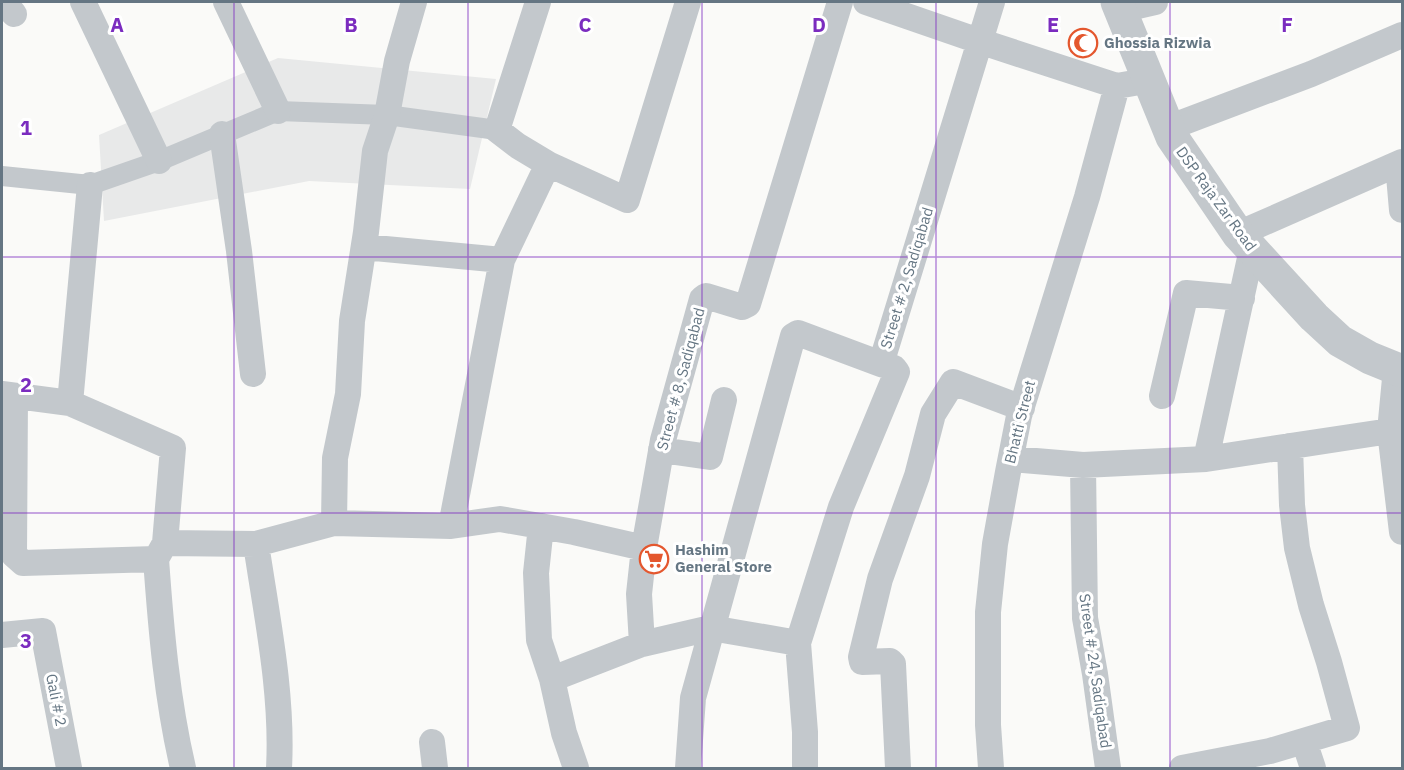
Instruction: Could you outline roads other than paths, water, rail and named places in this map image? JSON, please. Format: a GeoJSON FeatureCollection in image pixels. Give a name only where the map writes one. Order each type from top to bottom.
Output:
{"type":"FeatureCollection","features":[{"type":"Feature","properties":{"kind":"street"},"geometry":{"type":"LineString","coordinates":[[2,14],[14,14],[4,2]]}},
{"type":"Feature","properties":{"kind":"street"},"geometry":{"type":"LineString","coordinates":[[84,2],[159,160]]}},
{"type":"Feature","properties":{"kind":"street"},"geometry":{"type":"LineString","coordinates":[[226,2],[278,111]]}},
{"type":"Feature","properties":{"kind":"street"},"geometry":{"type":"LineString","coordinates":[[334,523],[335,458],[348,394],[352,321],[364,247],[375,151],[387,115],[397,61],[414,2]]}},
{"type":"Feature","properties":{"kind":"street"},"geometry":{"type":"LineString","coordinates":[[496,130],[538,2]]}},
{"type":"Feature","properties":{"kind":"street"},"geometry":{"type":"LineString","coordinates":[[2,176],[90,185],[159,160],[278,111],[387,115],[496,130],[548,164],[627,200],[688,2]]}},
{"type":"Feature","properties":{"kind":"street","name":"Street # 8, Sadiqabad"},"geometry":{"type":"LineString","coordinates":[[642,645],[639,594],[644,548],[661,450],[703,296],[742,307],[748,304],[840,2]]}},
{"type":"Feature","properties":{"kind":"street"},"geometry":{"type":"LineString","coordinates":[[866,2],[979,41],[1133,83]]}},
{"type":"Feature","properties":{"kind":"street","name":"Street # 2, Sadiqabad"},"geometry":{"type":"LineString","coordinates":[[798,643],[841,507],[897,372],[894,368],[880,364],[992,2]]}},
{"type":"Feature","properties":{"kind":"street"},"geometry":{"type":"LineString","coordinates":[[1119,6],[1155,2]]}},
{"type":"Feature","properties":{"kind":"street","name":"DSP Raja Zar Road"},"geometry":{"type":"LineString","coordinates":[[1119,6],[1133,83],[1168,128],[1245,242],[1314,317],[1340,341],[1370,358],[1399,369]]}},
{"type":"Feature","properties":{"kind":"street"},"geometry":{"type":"LineString","coordinates":[[1168,128],[1311,74],[1402,35]]}},
{"type":"Feature","properties":{"kind":"street","name":"Bhatti Street"},"geometry":{"type":"LineString","coordinates":[[992,768],[988,725],[988,612],[995,544],[1011,459],[1022,408],[1087,197],[1133,83]]}},
{"type":"Feature","properties":{"kind":"street"},"geometry":{"type":"LineString","coordinates":[[222,134],[239,251],[253,374]]}},
{"type":"Feature","properties":{"kind":"street"},"geometry":{"type":"LineString","coordinates":[[1206,459],[1242,298],[1245,242],[1400,163],[1402,210]]}},
{"type":"Feature","properties":{"kind":"street"},"geometry":{"type":"LineString","coordinates":[[451,526],[502,260],[548,164]]}},
{"type":"Feature","properties":{"kind":"street"},"geometry":{"type":"LineString","coordinates":[[70,402],[90,185]]}},
{"type":"Feature","properties":{"kind":"street"},"geometry":{"type":"LineString","coordinates":[[364,247],[502,260]]}},
{"type":"Feature","properties":{"kind":"street"},"geometry":{"type":"LineString","coordinates":[[1162,396],[1186,293],[1242,298]]}},
{"type":"Feature","properties":{"kind":"street"},"geometry":{"type":"LineString","coordinates":[[688,768],[693,698],[711,628],[754,484],[793,336],[798,333],[880,364]]}},
{"type":"Feature","properties":{"kind":"street"},"geometry":{"type":"LineString","coordinates":[[1399,369],[1389,431],[1402,532]]}},
{"type":"Feature","properties":{"kind":"street"},"geometry":{"type":"LineString","coordinates":[[898,768],[892,664],[890,661],[862,662],[861,657],[880,579],[917,476],[933,414],[953,382],[1022,408]]}},
{"type":"Feature","properties":{"kind":"street"},"geometry":{"type":"LineString","coordinates":[[183,768],[174,729],[164,654],[161,551],[173,448],[70,402],[8,395],[14,555],[23,563],[161,551],[256,544],[334,523],[451,526],[500,519],[644,548]]}},
{"type":"Feature","properties":{"kind":"street"},"geometry":{"type":"LineString","coordinates":[[661,450],[710,456],[724,400]]}},
{"type":"Feature","properties":{"kind":"street"},"geometry":{"type":"LineString","coordinates":[[1011,459],[1083,465],[1206,459],[1389,431]]}},
{"type":"Feature","properties":{"kind":"street"},"geometry":{"type":"LineString","coordinates":[[1182,768],[1270,751],[1347,728],[1297,548],[1292,505],[1290,446]]}},
{"type":"Feature","properties":{"kind":"street","name":"Street # 24, Sadiqabad"},"geometry":{"type":"LineString","coordinates":[[1083,465],[1085,618],[1108,768]]}},
{"type":"Feature","properties":{"kind":"street"},"geometry":{"type":"LineString","coordinates":[[541,526],[536,573],[539,640],[552,679],[564,733],[576,768]]}},
{"type":"Feature","properties":{"kind":"street"},"geometry":{"type":"LineString","coordinates":[[256,544],[272,656],[280,740],[279,768]]}},
{"type":"Feature","properties":{"kind":"street"},"geometry":{"type":"LineString","coordinates":[[552,679],[642,645],[711,628],[798,643],[805,732],[804,768]]}},
{"type":"Feature","properties":{"kind":"street","name":"Gali # 2"},"geometry":{"type":"LineString","coordinates":[[2,635],[43,631],[69,768]]}},
{"type":"Feature","properties":{"kind":"street"},"geometry":{"type":"LineString","coordinates":[[1305,741],[1313,768]]}},
{"type":"Feature","properties":{"kind":"street"},"geometry":{"type":"LineString","coordinates":[[432,742],[435,768]]}},
{"type":"Feature","properties":{"kind":"place","name":"Ghossia Rizwia"},"geometry":{"type":"Point","coordinates":[1083,43]}},
{"type":"Feature","properties":{"kind":"place","name":"Hashim General Store"},"geometry":{"type":"Point","coordinates":[654,559]}}]}
